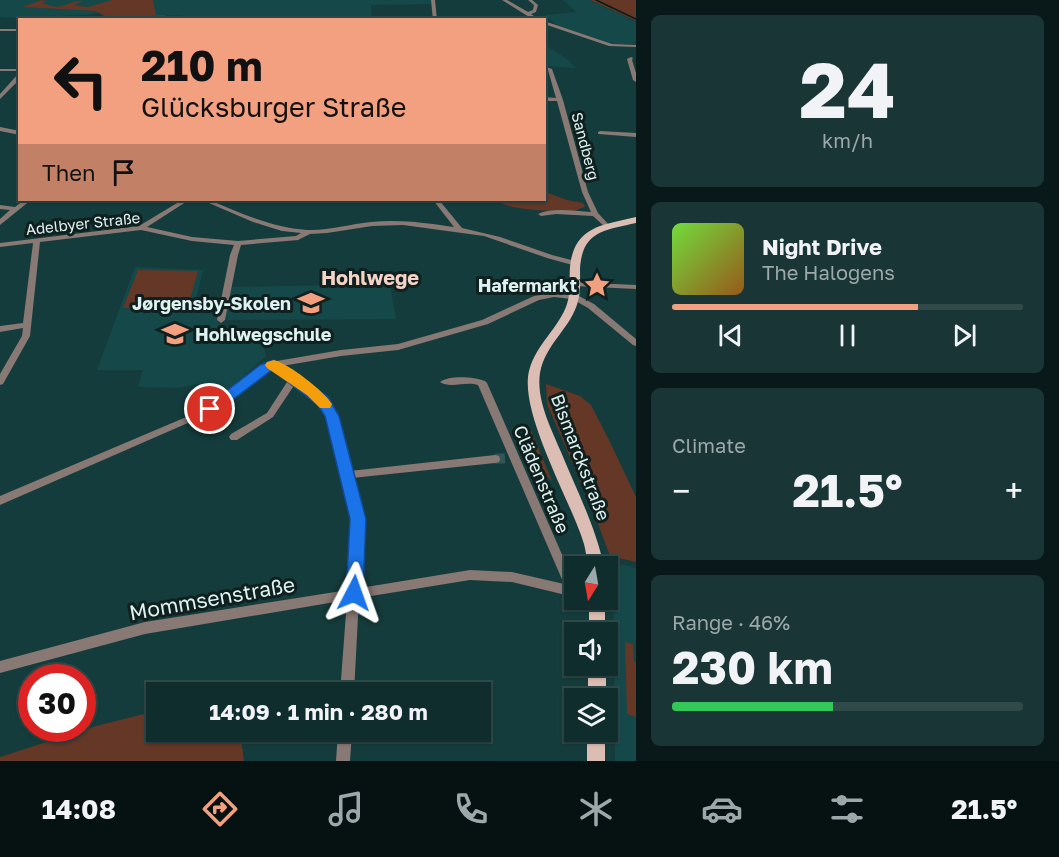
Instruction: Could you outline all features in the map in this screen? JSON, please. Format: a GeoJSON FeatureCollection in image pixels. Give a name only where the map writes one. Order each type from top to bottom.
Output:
{"type":"FeatureCollection","features":[{"type":"Feature","properties":{"kind":"main road"},"geometry":{"type":"LineString","coordinates":[[608,226],[636,220]]}},
{"type":"Feature","properties":{"kind":"main road","name":"Bismarckstraße"},"geometry":{"type":"LineString","coordinates":[[594,556],[592,545],[536,405],[533,381],[539,355],[572,306],[578,254],[588,236],[608,226]]}},
{"type":"Feature","properties":{"kind":"main road"},"geometry":{"type":"LineString","coordinates":[[596,742],[596,761]]}},
{"type":"Feature","properties":{"kind":"street"},"geometry":{"type":"LineString","coordinates":[[433,0],[435,18]]}},
{"type":"Feature","properties":{"kind":"street"},"geometry":{"type":"LineString","coordinates":[[504,0],[534,18]]}},
{"type":"Feature","properties":{"kind":"street"},"geometry":{"type":"LineString","coordinates":[[527,14],[535,11],[536,5],[530,0]]}},
{"type":"Feature","properties":{"kind":"street"},"geometry":{"type":"LineString","coordinates":[[546,23],[617,46],[636,46]]}},
{"type":"Feature","properties":{"kind":"street"},"geometry":{"type":"LineString","coordinates":[[0,30],[18,30]]}},
{"type":"Feature","properties":{"kind":"street"},"geometry":{"type":"LineString","coordinates":[[625,54],[633,58],[629,59],[636,80]]}},
{"type":"Feature","properties":{"kind":"street","name":"Sandberg"},"geometry":{"type":"LineString","coordinates":[[547,68],[560,100],[585,192],[595,214],[608,226]]}},
{"type":"Feature","properties":{"kind":"street"},"geometry":{"type":"LineString","coordinates":[[0,70],[18,70]]}},
{"type":"Feature","properties":{"kind":"street"},"geometry":{"type":"LineString","coordinates":[[0,97],[18,77]]}},
{"type":"Feature","properties":{"kind":"street"},"geometry":{"type":"LineString","coordinates":[[546,99],[560,100]]}},
{"type":"Feature","properties":{"kind":"street"},"geometry":{"type":"LineString","coordinates":[[0,129],[18,133]]}},
{"type":"Feature","properties":{"kind":"street"},"geometry":{"type":"LineString","coordinates":[[600,133],[636,135]]}},
{"type":"Feature","properties":{"kind":"street"},"geometry":{"type":"LineString","coordinates":[[0,223],[27,201]]}},
{"type":"Feature","properties":{"kind":"street"},"geometry":{"type":"LineString","coordinates":[[141,228],[184,201]]}},
{"type":"Feature","properties":{"kind":"street"},"geometry":{"type":"LineString","coordinates":[[208,201],[268,225],[309,232],[379,223],[484,234],[547,258],[576,264]]}},
{"type":"Feature","properties":{"kind":"street"},"geometry":{"type":"LineString","coordinates":[[437,201],[441,209],[457,224],[459,230]]}},
{"type":"Feature","properties":{"kind":"street"},"geometry":{"type":"LineString","coordinates":[[0,207],[16,209]]}},
{"type":"Feature","properties":{"kind":"street"},"geometry":{"type":"LineString","coordinates":[[540,214],[556,212],[595,214]]}},
{"type":"Feature","properties":{"kind":"street","name":"Adelbyer Straße"},"geometry":{"type":"LineString","coordinates":[[0,245],[141,228],[192,239],[238,243],[298,238],[309,232]]}},
{"type":"Feature","properties":{"kind":"street"},"geometry":{"type":"LineString","coordinates":[[0,382],[24,343],[37,241]]}},
{"type":"Feature","properties":{"kind":"street"},"geometry":{"type":"LineString","coordinates":[[221,320],[238,243]]}},
{"type":"Feature","properties":{"kind":"street"},"geometry":{"type":"LineString","coordinates":[[574,284],[636,287]]}},
{"type":"Feature","properties":{"kind":"street"},"geometry":{"type":"LineString","coordinates":[[0,501],[194,417],[225,400],[265,368],[274,364],[398,347],[485,322],[537,298],[554,295],[574,297],[612,321],[636,343]]}},
{"type":"Feature","properties":{"kind":"street"},"geometry":{"type":"LineString","coordinates":[[0,329],[28,325]]}},
{"type":"Feature","properties":{"kind":"street"},"geometry":{"type":"LineString","coordinates":[[274,364],[323,401],[329,409],[358,519],[348,682]]}},
{"type":"Feature","properties":{"kind":"street"},"geometry":{"type":"LineString","coordinates":[[234,437],[270,415],[294,379]]}},
{"type":"Feature","properties":{"kind":"street","name":"Clädenstraße"},"geometry":{"type":"LineString","coordinates":[[446,382],[479,380],[506,458],[564,572]]}},
{"type":"Feature","properties":{"kind":"street"},"geometry":{"type":"LineString","coordinates":[[347,475],[506,458]]}},
{"type":"Feature","properties":{"kind":"street","name":"Mommsenstraße"},"geometry":{"type":"LineString","coordinates":[[0,667],[145,628],[470,574],[512,578],[564,590]]}},
{"type":"Feature","properties":{"kind":"street"},"geometry":{"type":"LineString","coordinates":[[342,761],[344,742]]}},
{"type":"Feature","properties":{"kind":"shaded area"},"geometry":{"type":"Polygon","coordinates":[[[0,0],[153,0],[130,8],[87,15],[15,18],[0,17],[0,0]]]}},
{"type":"Feature","properties":{"kind":"shaded area"},"geometry":{"type":"Polygon","coordinates":[[[41,0],[47,1],[43,3],[56,7],[83,1],[74,5],[88,7],[112,0],[153,0],[156,15],[166,15],[164,18],[107,18],[96,11],[23,7],[41,0]]]}},
{"type":"Feature","properties":{"kind":"shaded area"},"geometry":{"type":"Polygon","coordinates":[[[153,0],[431,0],[431,4],[371,5],[372,16],[207,17],[156,15],[153,0]]]}},
{"type":"Feature","properties":{"kind":"shaded area"},"geometry":{"type":"Polygon","coordinates":[[[563,0],[589,0],[636,22],[636,41],[634,42],[636,44],[613,44],[558,26],[545,15],[576,12],[563,0]]]}},
{"type":"Feature","properties":{"kind":"shaded area"},"geometry":{"type":"Polygon","coordinates":[[[590,0],[636,0],[636,21],[590,0]]]}},
{"type":"Feature","properties":{"kind":"shaded area"},"geometry":{"type":"Polygon","coordinates":[[[250,16],[369,16],[368,18],[249,18],[250,16]]]}},
{"type":"Feature","properties":{"kind":"shaded area"},"geometry":{"type":"Polygon","coordinates":[[[546,45],[568,60],[576,68],[546,66],[546,45]]]}},
{"type":"Feature","properties":{"kind":"shaded area"},"geometry":{"type":"Polygon","coordinates":[[[546,192],[583,203],[585,207],[575,211],[532,210],[503,204],[499,201],[546,201],[546,192]]]}},
{"type":"Feature","properties":{"kind":"shaded area","name":"Hohlwegschule"},"geometry":{"type":"Polygon","coordinates":[[[135,267],[203,270],[193,312],[219,314],[218,323],[263,346],[266,356],[221,397],[198,384],[178,388],[138,387],[143,370],[97,370],[135,267]]]}},
{"type":"Feature","properties":{"kind":"shaded area"},"geometry":{"type":"Polygon","coordinates":[[[138,270],[198,271],[187,310],[123,308],[138,270]]]}},
{"type":"Feature","properties":{"kind":"shaded area","name":"Jørgensby-Skolen"},"geometry":{"type":"Polygon","coordinates":[[[390,284],[396,319],[226,320],[231,287],[390,284]]]}},
{"type":"Feature","properties":{"kind":"shaded area"},"geometry":{"type":"Polygon","coordinates":[[[546,384],[580,396],[591,405],[636,497],[636,562],[610,556],[547,404],[546,384]]]}},
{"type":"Feature","properties":{"kind":"shaded area"},"geometry":{"type":"Polygon","coordinates":[[[531,430],[552,481],[529,460],[530,457],[526,453],[527,436],[531,430]]]}},
{"type":"Feature","properties":{"kind":"shaded area"},"geometry":{"type":"Polygon","coordinates":[[[618,563],[636,568],[636,761],[615,761],[615,742],[618,742],[618,688],[614,688],[614,676],[618,676],[618,622],[614,622],[613,610],[618,610],[618,563]]]}},
{"type":"Feature","properties":{"kind":"shaded area"},"geometry":{"type":"Polygon","coordinates":[[[625,642],[633,644],[634,661],[636,662],[636,717],[627,714],[625,642]]]}},
{"type":"Feature","properties":{"kind":"shaded area"},"geometry":{"type":"Polygon","coordinates":[[[146,714],[146,742],[241,742],[244,761],[0,761],[0,757],[46,742],[96,742],[96,726],[146,714]]]}},
{"type":"Feature","properties":{"kind":"waterway"},"geometry":{"type":"LineString","coordinates":[[596,0],[636,19]]}},
{"type":"Feature","properties":{"kind":"tunnel"},"geometry":{"type":"LineString","coordinates":[[495,459],[507,458]]}},
{"type":"Feature","properties":{"kind":"slow traffic"},"geometry":{"type":"LineString","coordinates":[[272,365],[274,364],[325,404]]}},
{"type":"Feature","properties":{"kind":"place","name":"Hafermarkt"},"geometry":{"type":"Point","coordinates":[597,285]}},
{"type":"Feature","properties":{"kind":"place","name":"Jørgensby-Skolen"},"geometry":{"type":"Point","coordinates":[311,303]}},
{"type":"Feature","properties":{"kind":"place","name":"Hohlwegschule"},"geometry":{"type":"Point","coordinates":[175,334]}},
{"type":"Feature","properties":{"kind":"district","name":"Hohlwege"},"geometry":{"type":"Point","coordinates":[370,277]}},
{"type":"Feature","properties":{"kind":"route"},"geometry":{"type":"LineString","coordinates":[[210,409],[265,368],[274,364],[323,401],[332,416],[358,519],[354,593]]}}]}
